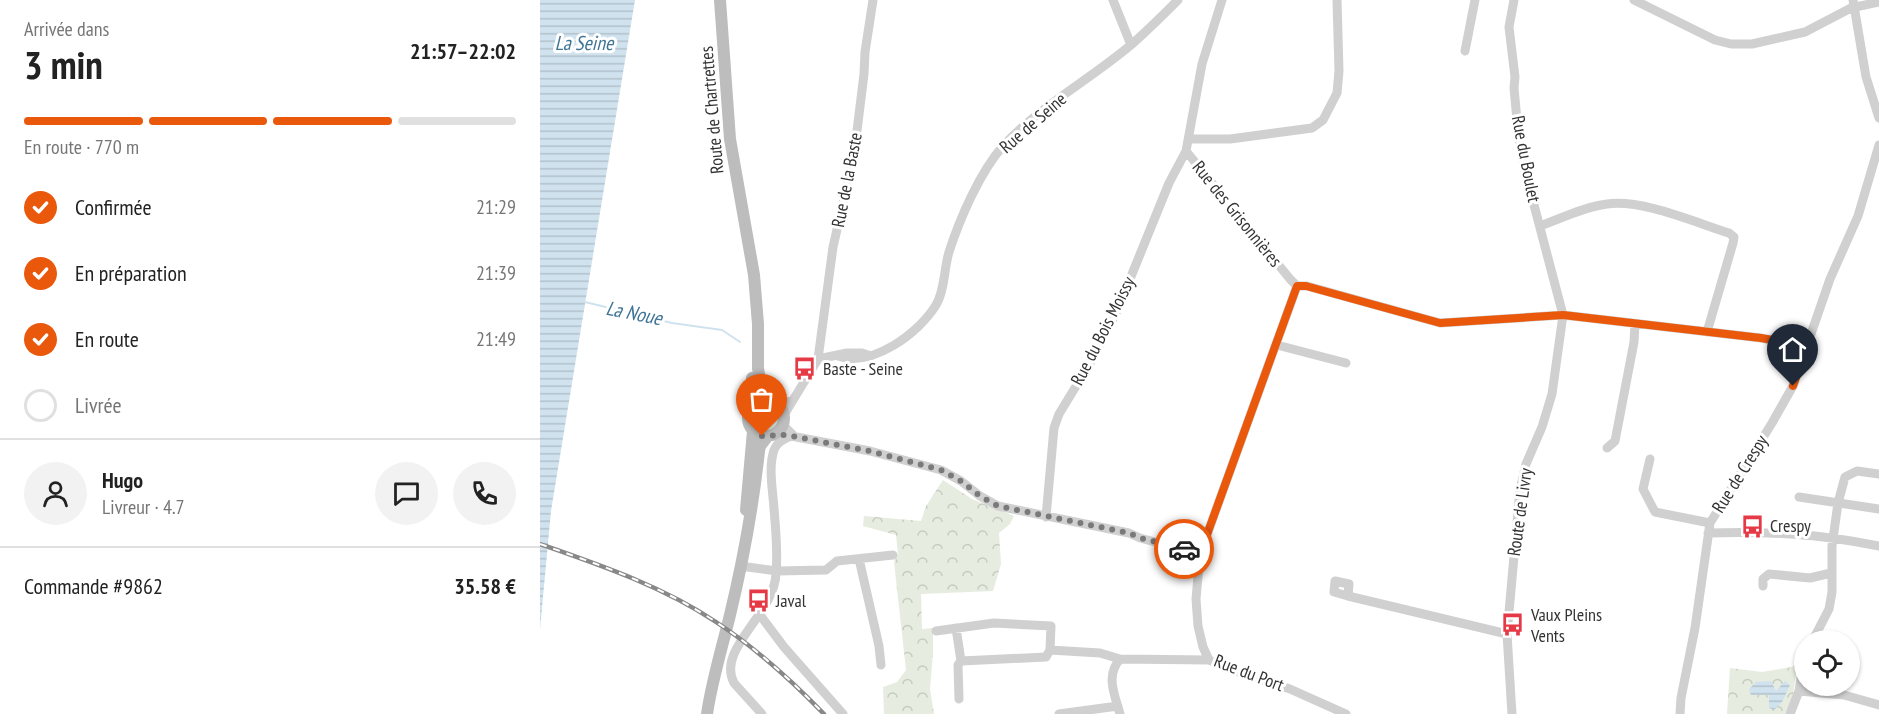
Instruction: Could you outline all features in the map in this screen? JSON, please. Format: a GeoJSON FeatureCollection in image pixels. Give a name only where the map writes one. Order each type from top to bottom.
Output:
{"type":"FeatureCollection","features":[{"type":"Feature","properties":{"kind":"main road","name":"Route de Chartrettes"},"geometry":{"type":"LineString","coordinates":[[720,0],[730,139],[742,216],[751,328],[750,362],[774,410]]}},
{"type":"Feature","properties":{"kind":"main road"},"geometry":{"type":"LineString","coordinates":[[707,714],[748,530],[756,489],[760,446],[770,436],[774,410],[750,411],[748,416],[753,431],[762,436],[770,436]]}},
{"type":"Feature","properties":{"kind":"main road"},"geometry":{"type":"LineString","coordinates":[[748,530],[746,495],[753,431]]}},
{"type":"Feature","properties":{"kind":"street","name":"Rue de la Baste"},"geometry":{"type":"LineString","coordinates":[[818,359],[833,247],[854,155],[873,0]]}},
{"type":"Feature","properties":{"kind":"street"},"geometry":{"type":"LineString","coordinates":[[1113,0],[1131,45]]}},
{"type":"Feature","properties":{"kind":"street","name":"Rue de Seine"},"geometry":{"type":"LineString","coordinates":[[818,359],[826,356],[862,359],[868,355],[881,354],[920,323],[937,304],[950,251],[983,173],[994,157],[1029,122],[1131,45],[1178,0]]}},
{"type":"Feature","properties":{"kind":"street","name":"Rue des Grisonnières"},"geometry":{"type":"LineString","coordinates":[[1222,0],[1202,64],[1186,151],[1297,286]]}},
{"type":"Feature","properties":{"kind":"street"},"geometry":{"type":"LineString","coordinates":[[1188,139],[1230,140],[1312,128],[1323,120],[1337,93],[1339,71],[1337,0]]}},
{"type":"Feature","properties":{"kind":"street"},"geometry":{"type":"LineString","coordinates":[[1466,51],[1475,0]]}},
{"type":"Feature","properties":{"kind":"street","name":"Rue du Boulet"},"geometry":{"type":"LineString","coordinates":[[1514,0],[1509,27],[1518,131],[1524,167],[1563,315]]}},
{"type":"Feature","properties":{"kind":"street"},"geometry":{"type":"LineString","coordinates":[[1634,0],[1715,40],[1731,44],[1752,44],[1805,32],[1854,4],[1879,2]]}},
{"type":"Feature","properties":{"kind":"street"},"geometry":{"type":"LineString","coordinates":[[1854,4],[1866,76],[1879,118]]}},
{"type":"Feature","properties":{"kind":"street","name":"Rue de Crespy"},"geometry":{"type":"LineString","coordinates":[[1680,714],[1709,528],[1793,386],[1830,279],[1858,216],[1879,145]]}},
{"type":"Feature","properties":{"kind":"street","name":"Rue du Bois Moissy"},"geometry":{"type":"LineString","coordinates":[[1046,517],[1054,428],[1059,414],[1092,360],[1117,311],[1169,183],[1186,151]]}},
{"type":"Feature","properties":{"kind":"street"},"geometry":{"type":"LineString","coordinates":[[1540,226],[1584,209],[1606,204],[1627,203],[1648,207],[1729,233],[1734,237],[1733,243],[1707,332]]}},
{"type":"Feature","properties":{"kind":"street"},"geometry":{"type":"LineString","coordinates":[[1297,286],[1306,286],[1440,323],[1563,315],[1761,338],[1807,346]]}},
{"type":"Feature","properties":{"kind":"street","name":"Rue du Port"},"geometry":{"type":"LineString","coordinates":[[1297,286],[1200,554],[1196,599],[1198,626],[1209,660],[1226,668],[1290,689],[1346,714]]}},
{"type":"Feature","properties":{"kind":"street","name":"Route de Livry"},"geometry":{"type":"LineString","coordinates":[[1512,714],[1507,634],[1520,490],[1526,464],[1542,427],[1552,394],[1563,315]]}},
{"type":"Feature","properties":{"kind":"street"},"geometry":{"type":"LineString","coordinates":[[1607,448],[1615,441],[1634,342],[1635,324]]}},
{"type":"Feature","properties":{"kind":"street"},"geometry":{"type":"LineString","coordinates":[[1276,345],[1346,363]]}},
{"type":"Feature","properties":{"kind":"street"},"geometry":{"type":"LineString","coordinates":[[794,436],[774,410],[793,400],[818,359]]}},
{"type":"Feature","properties":{"kind":"street"},"geometry":{"type":"LineString","coordinates":[[770,436],[794,436],[870,451],[941,470],[998,506],[1129,533],[1200,554]]}},
{"type":"Feature","properties":{"kind":"street"},"geometry":{"type":"LineString","coordinates":[[762,714],[738,690],[730,671],[734,652],[760,615],[774,589],[772,571],[777,539],[772,465],[778,443],[794,436]]}},
{"type":"Feature","properties":{"kind":"street"},"geometry":{"type":"LineString","coordinates":[[1650,459],[1643,489],[1655,512],[1709,528],[1834,537],[1879,546]]}},
{"type":"Feature","properties":{"kind":"street"},"geometry":{"type":"LineString","coordinates":[[1818,630],[1829,609],[1832,592],[1834,537],[1838,503],[1845,477],[1857,471],[1879,474]]}},
{"type":"Feature","properties":{"kind":"street"},"geometry":{"type":"LineString","coordinates":[[1799,497],[1879,509]]}},
{"type":"Feature","properties":{"kind":"street"},"geometry":{"type":"LineString","coordinates":[[740,566],[772,571],[826,570],[837,561],[892,555]]}},
{"type":"Feature","properties":{"kind":"street"},"geometry":{"type":"LineString","coordinates":[[860,559],[881,664]]}},
{"type":"Feature","properties":{"kind":"street"},"geometry":{"type":"LineString","coordinates":[[1763,586],[1763,579],[1769,574],[1810,578],[1831,573]]}},
{"type":"Feature","properties":{"kind":"street"},"geometry":{"type":"LineString","coordinates":[[1348,596],[1507,634]]}},
{"type":"Feature","properties":{"kind":"street"},"geometry":{"type":"LineString","coordinates":[[760,615],[784,647],[843,714]]}},
{"type":"Feature","properties":{"kind":"street"},"geometry":{"type":"LineString","coordinates":[[936,631],[994,623],[1051,626],[1050,650],[1046,657],[961,661]]}},
{"type":"Feature","properties":{"kind":"street"},"geometry":{"type":"LineString","coordinates":[[956,628],[961,661],[958,665],[959,699]]}},
{"type":"Feature","properties":{"kind":"street"},"geometry":{"type":"LineString","coordinates":[[1050,650],[1100,653],[1120,659],[1209,660]]}},
{"type":"Feature","properties":{"kind":"street"},"geometry":{"type":"LineString","coordinates":[[1059,714],[1119,710],[1111,679],[1113,667],[1120,659]]}},
{"type":"Feature","properties":{"kind":"street"},"geometry":{"type":"LineString","coordinates":[[1790,714],[1796,696]]}},
{"type":"Feature","properties":{"kind":"street"},"geometry":{"type":"LineString","coordinates":[[1848,696],[1879,705]]}},
{"type":"Feature","properties":{"kind":"green space"},"geometry":{"type":"Polygon","coordinates":[[[766,405],[775,409],[779,418],[775,427],[766,431],[757,427],[753,418],[757,409],[766,405]]]}},
{"type":"Feature","properties":{"kind":"green space"},"geometry":{"type":"Polygon","coordinates":[[[943,480],[972,499],[1014,516],[1010,524],[999,533],[1001,564],[993,591],[921,594],[922,629],[933,628],[930,689],[934,714],[884,714],[883,687],[897,682],[906,670],[894,562],[898,554],[896,535],[863,526],[864,516],[921,521],[926,506],[943,480]]]}},
{"type":"Feature","properties":{"kind":"green space"},"geometry":{"type":"Polygon","coordinates":[[[1794,667],[1793,696],[1785,714],[1727,714],[1730,668],[1762,672],[1794,667]]]}},
{"type":"Feature","properties":{"kind":"water","name":"La Seine"},"geometry":{"type":"Polygon","coordinates":[[[540,0],[635,0],[551,511],[540,629],[540,0]]]}},
{"type":"Feature","properties":{"kind":"water"},"geometry":{"type":"Polygon","coordinates":[[[1771,681],[1776,691],[1785,681],[1790,685],[1782,702],[1774,710],[1769,708],[1769,695],[1751,695],[1749,689],[1756,682],[1771,681]]]}},
{"type":"Feature","properties":{"kind":"waterway","name":"La Noue"},"geometry":{"type":"LineString","coordinates":[[585,302],[672,323],[722,330],[740,342]]}},
{"type":"Feature","properties":{"kind":"railway"},"geometry":{"type":"LineString","coordinates":[[540,544],[630,577],[695,609],[731,632],[759,654],[824,714]]}},
{"type":"Feature","properties":{"kind":"way so far"},"geometry":{"type":"LineString","coordinates":[[762,436],[786,435],[870,451],[941,470],[998,506],[1129,533],[1184,549]]}},
{"type":"Feature","properties":{"kind":"place","name":"Baste - Seine"},"geometry":{"type":"Point","coordinates":[805,369]}},
{"type":"Feature","properties":{"kind":"place","name":"Crespy"},"geometry":{"type":"Point","coordinates":[1752,526]}},
{"type":"Feature","properties":{"kind":"place","name":"Javal"},"geometry":{"type":"Point","coordinates":[758,601]}},
{"type":"Feature","properties":{"kind":"place","name":"Vaux Pleins Vents"},"geometry":{"type":"Point","coordinates":[1513,625]}},
{"type":"Feature","properties":{"kind":"route"},"geometry":{"type":"LineString","coordinates":[[1184,549],[1200,554],[1297,286],[1306,286],[1440,323],[1563,315],[1761,338],[1807,346],[1793,386]]}}]}
